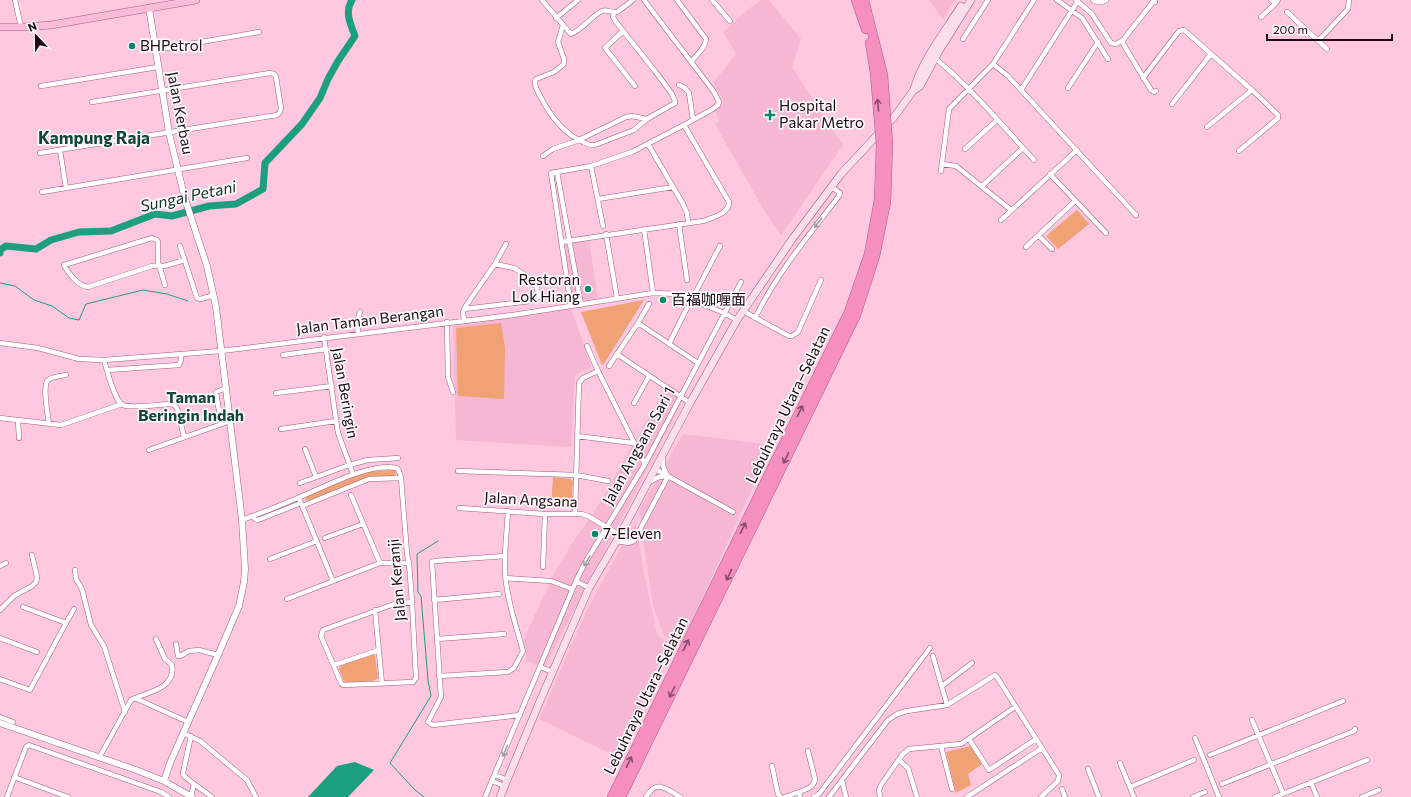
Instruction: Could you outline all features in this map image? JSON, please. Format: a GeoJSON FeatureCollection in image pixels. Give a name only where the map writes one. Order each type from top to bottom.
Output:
{"type":"FeatureCollection","features":[{"type":"Feature","properties":{"kind":"highway","name":"Lebuhraya Utara–Selatan"},"geometry":{"type":"LineString","coordinates":[[856,0],[879,74]]}},
{"type":"Feature","properties":{"kind":"highway","name":"Lebuhraya Utara–Selatan"},"geometry":{"type":"LineString","coordinates":[[621,797],[856,315],[876,256],[882,201],[879,74],[864,0]]}},
{"type":"Feature","properties":{"kind":"highway","name":"Lebuhraya Utara–Selatan"},"geometry":{"type":"LineString","coordinates":[[612,797],[849,312],[869,254],[882,201]]}},
{"type":"Feature","properties":{"kind":"main road"},"geometry":{"type":"LineString","coordinates":[[0,27],[51,25],[196,0]]}},
{"type":"Feature","properties":{"kind":"main road"},"geometry":{"type":"LineString","coordinates":[[500,797],[589,588],[618,538],[690,403],[737,320],[793,238],[832,187],[852,162],[894,117],[913,91],[930,55],[965,0]]}},
{"type":"Feature","properties":{"kind":"main road"},"geometry":{"type":"LineString","coordinates":[[913,91],[920,86],[970,0]]}},
{"type":"Feature","properties":{"kind":"street"},"geometry":{"type":"LineString","coordinates":[[15,0],[21,27]]}},
{"type":"Feature","properties":{"kind":"street"},"geometry":{"type":"LineString","coordinates":[[542,0],[571,34],[580,29],[601,12],[606,10],[614,13],[633,0]]}},
{"type":"Feature","properties":{"kind":"street"},"geometry":{"type":"LineString","coordinates":[[556,18],[578,0]]}},
{"type":"Feature","properties":{"kind":"street"},"geometry":{"type":"LineString","coordinates":[[571,306],[551,173],[591,166],[632,152],[694,120],[718,105],[719,102],[714,92],[644,0]]}},
{"type":"Feature","properties":{"kind":"street"},"geometry":{"type":"LineString","coordinates":[[678,0],[707,42],[691,62]]}},
{"type":"Feature","properties":{"kind":"street"},"geometry":{"type":"LineString","coordinates":[[712,0],[730,21]]}},
{"type":"Feature","properties":{"kind":"street"},"geometry":{"type":"LineString","coordinates":[[963,39],[988,0]]}},
{"type":"Feature","properties":{"kind":"street"},"geometry":{"type":"LineString","coordinates":[[941,171],[947,113],[951,105],[993,64],[1034,0]]}},
{"type":"Feature","properties":{"kind":"street"},"geometry":{"type":"LineString","coordinates":[[1057,0],[1082,18],[1108,59]]}},
{"type":"Feature","properties":{"kind":"street"},"geometry":{"type":"LineString","coordinates":[[1093,0],[1096,2],[1106,0]]}},
{"type":"Feature","properties":{"kind":"street"},"geometry":{"type":"LineString","coordinates":[[1318,40],[1348,9],[1349,0]]}},
{"type":"Feature","properties":{"kind":"street"},"geometry":{"type":"LineString","coordinates":[[1021,90],[1077,1],[1092,14],[1111,43],[1116,44],[1122,42],[1153,2],[1155,2]]}},
{"type":"Feature","properties":{"kind":"street"},"geometry":{"type":"LineString","coordinates":[[1261,17],[1275,1]]}},
{"type":"Feature","properties":{"kind":"street","name":"Jalan Kerbau"},"geometry":{"type":"LineString","coordinates":[[148,8],[169,133],[177,170],[207,266],[214,295],[242,520],[245,569],[239,606],[170,763],[164,782]]}},
{"type":"Feature","properties":{"kind":"street"},"geometry":{"type":"LineString","coordinates":[[1288,12],[1327,49]]}},
{"type":"Feature","properties":{"kind":"street"},"geometry":{"type":"LineString","coordinates":[[563,25],[558,42],[564,59],[564,64],[554,72],[536,79],[534,83],[552,117],[564,130],[579,140],[590,145],[595,145],[634,130],[647,119],[674,103],[675,99],[614,20],[614,13]]}},
{"type":"Feature","properties":{"kind":"street"},"geometry":{"type":"LineString","coordinates":[[1143,78],[1179,31],[1182,30],[1277,113],[1278,118],[1239,151]]}},
{"type":"Feature","properties":{"kind":"street"},"geometry":{"type":"LineString","coordinates":[[623,31],[605,48],[635,86]]}},
{"type":"Feature","properties":{"kind":"street"},"geometry":{"type":"LineString","coordinates":[[155,50],[259,32]]}},
{"type":"Feature","properties":{"kind":"street"},"geometry":{"type":"LineString","coordinates":[[1068,88],[1098,42]]}},
{"type":"Feature","properties":{"kind":"street"},"geometry":{"type":"LineString","coordinates":[[1122,42],[1151,90],[1154,92],[1156,91]]}},
{"type":"Feature","properties":{"kind":"street"},"geometry":{"type":"LineString","coordinates":[[1172,104],[1211,54]]}},
{"type":"Feature","properties":{"kind":"street"},"geometry":{"type":"LineString","coordinates":[[935,58],[968,89],[1034,160]]}},
{"type":"Feature","properties":{"kind":"street"},"geometry":{"type":"LineString","coordinates":[[993,64],[1008,76],[1136,215]]}},
{"type":"Feature","properties":{"kind":"street"},"geometry":{"type":"LineString","coordinates":[[41,86],[158,67]]}},
{"type":"Feature","properties":{"kind":"street"},"geometry":{"type":"LineString","coordinates":[[40,153],[277,115],[281,108],[276,78],[274,74],[270,73],[92,102]]}},
{"type":"Feature","properties":{"kind":"street"},"geometry":{"type":"LineString","coordinates":[[679,85],[688,90],[694,120]]}},
{"type":"Feature","properties":{"kind":"street"},"geometry":{"type":"LineString","coordinates":[[1207,127],[1252,90]]}},
{"type":"Feature","properties":{"kind":"street"},"geometry":{"type":"LineString","coordinates":[[543,156],[560,146],[579,140],[629,116],[647,119]]}},
{"type":"Feature","properties":{"kind":"street"},"geometry":{"type":"LineString","coordinates":[[965,149],[997,120]]}},
{"type":"Feature","properties":{"kind":"street"},"geometry":{"type":"LineString","coordinates":[[561,242],[606,234],[703,221],[714,217],[727,208],[729,202],[684,125]]}},
{"type":"Feature","properties":{"kind":"street"},"geometry":{"type":"LineString","coordinates":[[648,144],[685,208],[688,222]]}},
{"type":"Feature","properties":{"kind":"street"},"geometry":{"type":"LineString","coordinates":[[982,186],[1023,148]]}},
{"type":"Feature","properties":{"kind":"street"},"geometry":{"type":"LineString","coordinates":[[60,150],[66,188]]}},
{"type":"Feature","properties":{"kind":"street"},"geometry":{"type":"LineString","coordinates":[[1001,220],[1077,150]]}},
{"type":"Feature","properties":{"kind":"street"},"geometry":{"type":"LineString","coordinates":[[42,192],[247,158]]}},
{"type":"Feature","properties":{"kind":"street"},"geometry":{"type":"LineString","coordinates":[[942,164],[956,166],[1011,210]]}},
{"type":"Feature","properties":{"kind":"street"},"geometry":{"type":"LineString","coordinates":[[591,166],[603,226]]}},
{"type":"Feature","properties":{"kind":"street"},"geometry":{"type":"LineString","coordinates":[[557,172],[581,305]]}},
{"type":"Feature","properties":{"kind":"street"},"geometry":{"type":"LineString","coordinates":[[1050,174],[1106,233]]}},
{"type":"Feature","properties":{"kind":"street"},"geometry":{"type":"LineString","coordinates":[[598,200],[673,187]]}},
{"type":"Feature","properties":{"kind":"street"},"geometry":{"type":"LineString","coordinates":[[755,318],[766,296],[797,250],[839,196],[840,193],[832,187]]}},
{"type":"Feature","properties":{"kind":"street"},"geometry":{"type":"LineString","coordinates":[[1026,247],[1075,201]]}},
{"type":"Feature","properties":{"kind":"street"},"geometry":{"type":"LineString","coordinates":[[679,224],[687,280]]}},
{"type":"Feature","properties":{"kind":"street"},"geometry":{"type":"LineString","coordinates":[[644,229],[653,293]]}},
{"type":"Feature","properties":{"kind":"street"},"geometry":{"type":"LineString","coordinates":[[606,234],[617,298]]}},
{"type":"Feature","properties":{"kind":"street"},"geometry":{"type":"LineString","coordinates":[[1038,236],[1052,249]]}},
{"type":"Feature","properties":{"kind":"street"},"geometry":{"type":"LineString","coordinates":[[165,285],[159,265],[158,242],[152,238],[64,265],[80,285],[88,287],[152,266],[159,265],[168,265],[185,260]]}},
{"type":"Feature","properties":{"kind":"street"},"geometry":{"type":"LineString","coordinates":[[464,320],[464,309],[495,264],[506,244]]}},
{"type":"Feature","properties":{"kind":"street"},"geometry":{"type":"LineString","coordinates":[[180,246],[197,298],[201,299],[214,295]]}},
{"type":"Feature","properties":{"kind":"street"},"geometry":{"type":"LineString","coordinates":[[692,299],[720,246]]}},
{"type":"Feature","properties":{"kind":"street"},"geometry":{"type":"LineString","coordinates":[[464,309],[531,300],[538,297],[536,284],[534,281],[514,268],[495,264]]}},
{"type":"Feature","properties":{"kind":"street"},"geometry":{"type":"LineString","coordinates":[[743,311],[789,336],[795,334],[798,332],[821,280]]}},
{"type":"Feature","properties":{"kind":"street","name":"Jalan Angsana Sari 1"},"geometry":{"type":"LineString","coordinates":[[485,797],[572,589],[585,562],[645,464],[741,282]]}},
{"type":"Feature","properties":{"kind":"street","name":"Jalan Taman Berangan"},"geometry":{"type":"LineString","coordinates":[[0,343],[38,348],[79,359],[104,360],[221,351],[581,305],[653,293],[675,293],[692,299],[737,320]]}},
{"type":"Feature","properties":{"kind":"street"},"geometry":{"type":"LineString","coordinates":[[609,366],[649,304]]}},
{"type":"Feature","properties":{"kind":"street"},"geometry":{"type":"LineString","coordinates":[[669,344],[687,308]]}},
{"type":"Feature","properties":{"kind":"street"},"geometry":{"type":"LineString","coordinates":[[358,334],[360,312]]}},
{"type":"Feature","properties":{"kind":"street"},"geometry":{"type":"LineString","coordinates":[[447,322],[448,377],[453,392]]}},
{"type":"Feature","properties":{"kind":"street"},"geometry":{"type":"LineString","coordinates":[[638,323],[698,363]]}},
{"type":"Feature","properties":{"kind":"street","name":"Jalan Beringin"},"geometry":{"type":"LineString","coordinates":[[324,337],[340,440],[353,474]]}},
{"type":"Feature","properties":{"kind":"street"},"geometry":{"type":"LineString","coordinates":[[587,346],[645,464]]}},
{"type":"Feature","properties":{"kind":"street"},"geometry":{"type":"LineString","coordinates":[[283,354],[326,349]]}},
{"type":"Feature","properties":{"kind":"street"},"geometry":{"type":"LineString","coordinates":[[107,370],[179,365],[181,354]]}},
{"type":"Feature","properties":{"kind":"street"},"geometry":{"type":"LineString","coordinates":[[617,354],[690,403]]}},
{"type":"Feature","properties":{"kind":"street"},"geometry":{"type":"LineString","coordinates":[[104,360],[116,396],[122,404],[129,407],[173,404],[177,408],[184,437]]}},
{"type":"Feature","properties":{"kind":"street"},"geometry":{"type":"LineString","coordinates":[[576,513],[579,383],[583,378],[598,371]]}},
{"type":"Feature","properties":{"kind":"street"},"geometry":{"type":"LineString","coordinates":[[49,424],[46,398],[47,380],[66,375]]}},
{"type":"Feature","properties":{"kind":"street"},"geometry":{"type":"LineString","coordinates":[[634,403],[649,376]]}},
{"type":"Feature","properties":{"kind":"street"},"geometry":{"type":"LineString","coordinates":[[276,392],[332,386]]}},
{"type":"Feature","properties":{"kind":"street"},"geometry":{"type":"LineString","coordinates":[[221,424],[216,392],[226,388]]}},
{"type":"Feature","properties":{"kind":"street"},"geometry":{"type":"LineString","coordinates":[[0,418],[61,425],[122,404]]}},
{"type":"Feature","properties":{"kind":"street"},"geometry":{"type":"LineString","coordinates":[[18,420],[19,438]]}},
{"type":"Feature","properties":{"kind":"street"},"geometry":{"type":"LineString","coordinates":[[149,450],[230,420]]}},
{"type":"Feature","properties":{"kind":"street"},"geometry":{"type":"LineString","coordinates":[[281,429],[336,421]]}},
{"type":"Feature","properties":{"kind":"street"},"geometry":{"type":"LineString","coordinates":[[577,436],[634,443]]}},
{"type":"Feature","properties":{"kind":"street"},"geometry":{"type":"LineString","coordinates":[[305,449],[316,477]]}},
{"type":"Feature","properties":{"kind":"street"},"geometry":{"type":"LineString","coordinates":[[663,455],[663,466],[668,476]]}},
{"type":"Feature","properties":{"kind":"street"},"geometry":{"type":"LineString","coordinates":[[300,483],[349,464],[368,460],[398,458]]}},
{"type":"Feature","properties":{"kind":"street","name":"Jalan Keranji"},"geometry":{"type":"LineString","coordinates":[[353,474],[374,469],[395,468],[398,469],[401,478],[412,602],[416,680],[413,682],[382,684]]}},
{"type":"Feature","properties":{"kind":"street"},"geometry":{"type":"LineString","coordinates":[[655,469],[733,512]]}},
{"type":"Feature","properties":{"kind":"street"},"geometry":{"type":"LineString","coordinates":[[458,471],[576,475],[608,481]]}},
{"type":"Feature","properties":{"kind":"street"},"geometry":{"type":"LineString","coordinates":[[300,502],[353,474]]}},
{"type":"Feature","properties":{"kind":"street"},"geometry":{"type":"LineString","coordinates":[[648,483],[659,477],[668,476]]}},
{"type":"Feature","properties":{"kind":"street"},"geometry":{"type":"LineString","coordinates":[[618,538],[632,542],[656,501],[668,476]]}},
{"type":"Feature","properties":{"kind":"street"},"geometry":{"type":"LineString","coordinates":[[242,520],[369,479],[401,478]]}},
{"type":"Feature","properties":{"kind":"street"},"geometry":{"type":"LineString","coordinates":[[351,495],[380,564]]}},
{"type":"Feature","properties":{"kind":"street"},"geometry":{"type":"LineString","coordinates":[[300,502],[333,581]]}},
{"type":"Feature","properties":{"kind":"street","name":"Jalan Angsana"},"geometry":{"type":"LineString","coordinates":[[459,508],[545,514],[576,513],[588,516],[607,527],[618,538]]}},
{"type":"Feature","properties":{"kind":"street"},"geometry":{"type":"LineString","coordinates":[[439,676],[508,672],[514,668],[523,651],[513,614],[506,578],[505,556],[508,511]]}},
{"type":"Feature","properties":{"kind":"street"},"geometry":{"type":"LineString","coordinates":[[543,567],[545,514]]}},
{"type":"Feature","properties":{"kind":"street"},"geometry":{"type":"LineString","coordinates":[[325,538],[364,524]]}},
{"type":"Feature","properties":{"kind":"street"},"geometry":{"type":"LineString","coordinates":[[270,559],[317,541]]}},
{"type":"Feature","properties":{"kind":"street"},"geometry":{"type":"LineString","coordinates":[[0,610],[14,596],[32,586],[36,582],[37,577],[32,555]]}},
{"type":"Feature","properties":{"kind":"street"},"geometry":{"type":"LineString","coordinates":[[505,556],[434,561],[432,564],[441,699],[428,720],[429,723],[433,725],[520,715]]}},
{"type":"Feature","properties":{"kind":"street"},"geometry":{"type":"LineString","coordinates":[[287,599],[380,564],[409,563]]}},
{"type":"Feature","properties":{"kind":"street"},"geometry":{"type":"LineString","coordinates":[[0,566],[6,564]]}},
{"type":"Feature","properties":{"kind":"street"},"geometry":{"type":"LineString","coordinates":[[75,570],[76,579],[82,590],[91,625],[104,646],[125,712]]}},
{"type":"Feature","properties":{"kind":"street"},"geometry":{"type":"LineString","coordinates":[[506,578],[551,581],[572,589]]}},
{"type":"Feature","properties":{"kind":"street"},"geometry":{"type":"LineString","coordinates":[[576,581],[589,588]]}},
{"type":"Feature","properties":{"kind":"street"},"geometry":{"type":"LineString","coordinates":[[434,600],[499,594]]}},
{"type":"Feature","properties":{"kind":"street"},"geometry":{"type":"LineString","coordinates":[[375,610],[382,684],[343,685],[321,636],[324,630],[375,610],[394,604],[412,602]]}},
{"type":"Feature","properties":{"kind":"street"},"geometry":{"type":"LineString","coordinates":[[23,607],[66,623]]}},
{"type":"Feature","properties":{"kind":"street"},"geometry":{"type":"LineString","coordinates":[[0,679],[30,690],[74,609]]}},
{"type":"Feature","properties":{"kind":"street"},"geometry":{"type":"LineString","coordinates":[[437,639],[504,634]]}},
{"type":"Feature","properties":{"kind":"street"},"geometry":{"type":"LineString","coordinates":[[0,638],[37,652]]}},
{"type":"Feature","properties":{"kind":"street"},"geometry":{"type":"LineString","coordinates":[[99,758],[131,700],[164,686],[169,682],[172,675],[172,665],[165,659],[156,639]]}},
{"type":"Feature","properties":{"kind":"street"},"geometry":{"type":"LineString","coordinates":[[176,644],[178,656],[189,651],[199,650],[218,656]]}},
{"type":"Feature","properties":{"kind":"street"},"geometry":{"type":"LineString","coordinates":[[814,797],[819,794],[930,648]]}},
{"type":"Feature","properties":{"kind":"street"},"geometry":{"type":"LineString","coordinates":[[334,665],[379,650]]}},
{"type":"Feature","properties":{"kind":"street"},"geometry":{"type":"LineString","coordinates":[[933,656],[947,705]]}},
{"type":"Feature","properties":{"kind":"street"},"geometry":{"type":"LineString","coordinates":[[942,686],[972,663]]}},
{"type":"Feature","properties":{"kind":"street"},"geometry":{"type":"LineString","coordinates":[[540,667],[553,672]]}},
{"type":"Feature","properties":{"kind":"street"},"geometry":{"type":"LineString","coordinates":[[829,797],[888,720],[897,714],[907,711],[947,705],[995,675],[1057,771],[1059,778],[1055,785],[1041,797]]}},
{"type":"Feature","properties":{"kind":"street"},"geometry":{"type":"LineString","coordinates":[[135,698],[188,722]]}},
{"type":"Feature","properties":{"kind":"street"},"geometry":{"type":"LineString","coordinates":[[1210,755],[1343,701]]}},
{"type":"Feature","properties":{"kind":"street"},"geometry":{"type":"LineString","coordinates":[[880,797],[879,790],[881,785],[906,751],[912,748],[958,745],[1015,707]]}},
{"type":"Feature","properties":{"kind":"street"},"geometry":{"type":"LineString","coordinates":[[0,717],[13,722]]}},
{"type":"Feature","properties":{"kind":"street"},"geometry":{"type":"LineString","coordinates":[[1252,720],[1283,793]]}},
{"type":"Feature","properties":{"kind":"street"},"geometry":{"type":"LineString","coordinates":[[0,723],[136,770],[164,782],[191,797],[194,784]]}},
{"type":"Feature","properties":{"kind":"street"},"geometry":{"type":"LineString","coordinates":[[1222,784],[1354,731],[1355,729]]}},
{"type":"Feature","properties":{"kind":"street"},"geometry":{"type":"LineString","coordinates":[[183,733],[200,741],[246,780],[256,797]]}},
{"type":"Feature","properties":{"kind":"street"},"geometry":{"type":"LineString","coordinates":[[191,736],[183,773],[184,776],[212,797]]}},
{"type":"Feature","properties":{"kind":"street"},"geometry":{"type":"LineString","coordinates":[[1195,738],[1219,797]]}},
{"type":"Feature","properties":{"kind":"street"},"geometry":{"type":"LineString","coordinates":[[969,739],[989,770],[1036,739]]}},
{"type":"Feature","properties":{"kind":"street"},"geometry":{"type":"LineString","coordinates":[[7,797],[26,746],[29,745],[160,792],[169,797]]}},
{"type":"Feature","properties":{"kind":"street"},"geometry":{"type":"LineString","coordinates":[[941,746],[952,789]]}},
{"type":"Feature","properties":{"kind":"street"},"geometry":{"type":"LineString","coordinates":[[967,797],[1042,748]]}},
{"type":"Feature","properties":{"kind":"street"},"geometry":{"type":"LineString","coordinates":[[785,797],[799,795],[812,787],[814,783],[815,779],[808,751]]}},
{"type":"Feature","properties":{"kind":"street"},"geometry":{"type":"LineString","coordinates":[[899,760],[908,768],[917,797]]}},
{"type":"Feature","properties":{"kind":"street"},"geometry":{"type":"LineString","coordinates":[[1130,787],[1194,760]]}},
{"type":"Feature","properties":{"kind":"street"},"geometry":{"type":"LineString","coordinates":[[1275,797],[1367,760]]}},
{"type":"Feature","properties":{"kind":"street"},"geometry":{"type":"LineString","coordinates":[[1120,763],[1134,797]]}},
{"type":"Feature","properties":{"kind":"street"},"geometry":{"type":"LineString","coordinates":[[772,766],[778,794],[781,797]]}},
{"type":"Feature","properties":{"kind":"street"},"geometry":{"type":"LineString","coordinates":[[1088,769],[1099,797]]}},
{"type":"Feature","properties":{"kind":"street"},"geometry":{"type":"LineString","coordinates":[[495,775],[506,783]]}},
{"type":"Feature","properties":{"kind":"street"},"geometry":{"type":"LineString","coordinates":[[14,777],[65,796]]}},
{"type":"Feature","properties":{"kind":"street"},"geometry":{"type":"LineString","coordinates":[[842,780],[846,797]]}},
{"type":"Feature","properties":{"kind":"street"},"geometry":{"type":"LineString","coordinates":[[492,781],[506,783]]}},
{"type":"Feature","properties":{"kind":"street"},"geometry":{"type":"LineString","coordinates":[[1311,782],[1317,797]]}},
{"type":"Feature","properties":{"kind":"street"},"geometry":{"type":"LineString","coordinates":[[646,797],[653,788],[660,786],[680,797]]}},
{"type":"Feature","properties":{"kind":"street"},"geometry":{"type":"LineString","coordinates":[[1062,789],[1065,797]]}},
{"type":"Feature","properties":{"kind":"street"},"geometry":{"type":"LineString","coordinates":[[1362,797],[1379,790]]}},
{"type":"Feature","properties":{"kind":"street"},"geometry":{"type":"LineString","coordinates":[[1193,797],[1206,792]]}},
{"type":"Feature","properties":{"kind":"shaded area","name":"Hospital Pakar Metro"},"geometry":{"type":"Polygon","coordinates":[[[762,0],[769,0],[801,39],[792,67],[843,145],[781,235],[764,210],[715,124],[720,122],[714,109],[722,105],[723,101],[713,83],[736,54],[723,32],[750,8],[762,0]]]}},
{"type":"Feature","properties":{"kind":"shaded area"},"geometry":{"type":"Polygon","coordinates":[[[929,0],[955,0],[943,19],[929,0]]]}},
{"type":"Feature","properties":{"kind":"shaded area"},"geometry":{"type":"Polygon","coordinates":[[[1077,210],[1089,224],[1058,249],[1046,236],[1077,210]]]}},
{"type":"Feature","properties":{"kind":"shaded area"},"geometry":{"type":"Polygon","coordinates":[[[588,235],[598,298],[571,303],[562,239],[588,235]]]}},
{"type":"Feature","properties":{"kind":"shaded area"},"geometry":{"type":"Polygon","coordinates":[[[644,300],[603,365],[602,365],[581,312],[644,300]]]}},
{"type":"Feature","properties":{"kind":"shaded area"},"geometry":{"type":"Polygon","coordinates":[[[571,309],[592,367],[575,375],[571,447],[456,440],[453,325],[571,309]]]}},
{"type":"Feature","properties":{"kind":"shaded area"},"geometry":{"type":"Polygon","coordinates":[[[501,323],[505,348],[504,399],[458,396],[456,328],[501,323]]]}},
{"type":"Feature","properties":{"kind":"shaded area"},"geometry":{"type":"Polygon","coordinates":[[[668,384],[686,395],[544,668],[526,661],[527,655],[523,641],[553,576],[571,545],[596,509],[668,384]]]}},
{"type":"Feature","properties":{"kind":"shaded area"},"geometry":{"type":"Polygon","coordinates":[[[683,434],[772,445],[681,644],[664,636],[653,606],[639,510],[683,434]]]}},
{"type":"Feature","properties":{"kind":"shaded area"},"geometry":{"type":"Polygon","coordinates":[[[394,470],[396,473],[394,476],[368,478],[307,501],[305,499],[306,497],[331,486],[367,472],[394,470]]]}},
{"type":"Feature","properties":{"kind":"shaded area"},"geometry":{"type":"Polygon","coordinates":[[[553,477],[570,479],[573,481],[571,508],[551,507],[553,477]]]}},
{"type":"Feature","properties":{"kind":"shaded area"},"geometry":{"type":"Polygon","coordinates":[[[635,522],[657,634],[670,645],[618,757],[539,719],[588,608],[635,522]]]}},
{"type":"Feature","properties":{"kind":"shaded area"},"geometry":{"type":"Polygon","coordinates":[[[373,653],[375,656],[378,678],[361,684],[344,681],[339,669],[342,664],[373,653]]]}},
{"type":"Feature","properties":{"kind":"shaded area"},"geometry":{"type":"Polygon","coordinates":[[[970,746],[982,764],[968,774],[971,785],[956,793],[946,752],[970,746]]]}},
{"type":"Feature","properties":{"kind":"shaded area"},"geometry":{"type":"Polygon","coordinates":[[[355,762],[374,770],[348,797],[308,797],[337,766],[355,762]]]}},
{"type":"Feature","properties":{"kind":"waterway","name":"Sungai Petani"},"geometry":{"type":"LineString","coordinates":[[0,253],[0,250],[6,246],[36,249],[51,240],[79,232],[111,231],[155,214],[172,216],[209,206],[236,204],[263,189],[265,163],[302,124],[320,98],[338,61],[355,36],[348,14],[352,0]]}},
{"type":"Feature","properties":{"kind":"waterway"},"geometry":{"type":"LineString","coordinates":[[0,283],[15,286],[34,300],[52,306],[69,318],[79,320],[86,304],[143,290],[167,294],[188,301]]}},
{"type":"Feature","properties":{"kind":"waterway"},"geometry":{"type":"LineString","coordinates":[[424,797],[415,790],[390,763],[431,696],[428,680],[421,596],[418,592],[417,554],[438,541]]}},
{"type":"Feature","properties":{"kind":"place","name":"BHPetrol"},"geometry":{"type":"Point","coordinates":[132,46]}},
{"type":"Feature","properties":{"kind":"place","name":"Hospital Pakar Metro"},"geometry":{"type":"Point","coordinates":[770,115]}},
{"type":"Feature","properties":{"kind":"place","name":"Restoran Lok Hiang"},"geometry":{"type":"Point","coordinates":[588,289]}},
{"type":"Feature","properties":{"kind":"place","name":"百福咖喱面"},"geometry":{"type":"Point","coordinates":[663,300]}},
{"type":"Feature","properties":{"kind":"place","name":"7-Eleven"},"geometry":{"type":"Point","coordinates":[595,534]}},
{"type":"Feature","properties":{"kind":"district","name":"Kampung Raja"},"geometry":{"type":"Point","coordinates":[94,138]}},
{"type":"Feature","properties":{"kind":"district","name":"Taman Beringin Indah"},"geometry":{"type":"Point","coordinates":[191,406]}}]}
